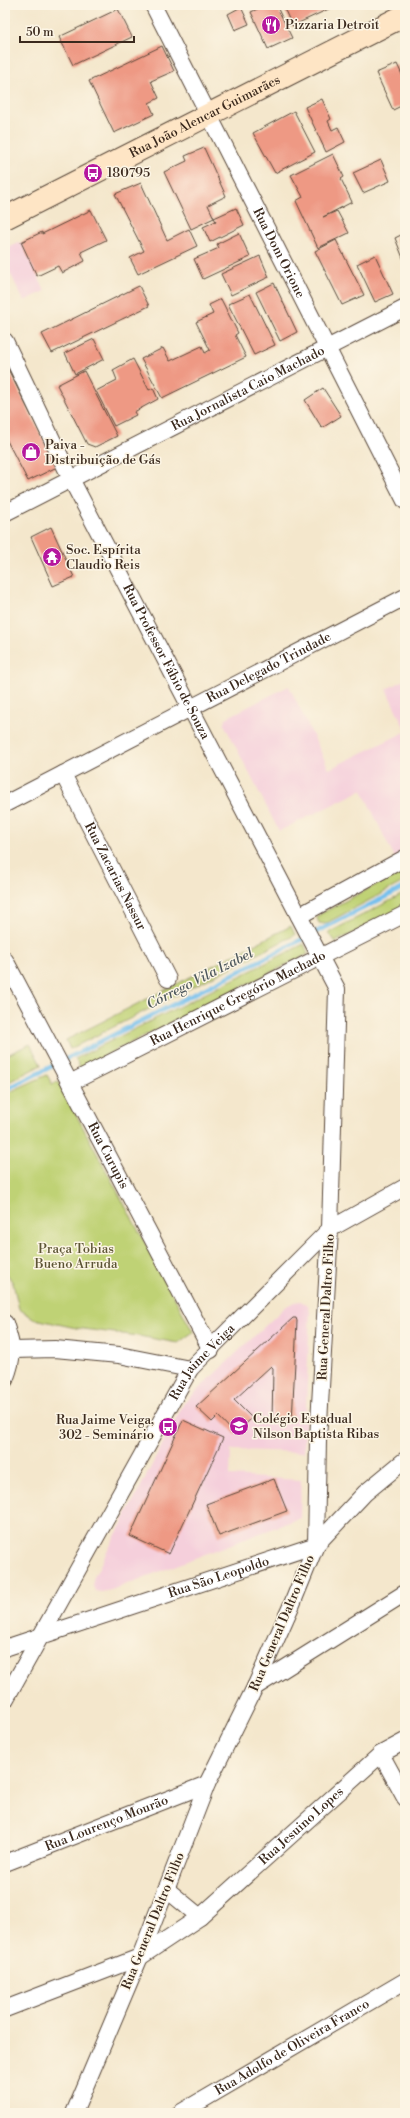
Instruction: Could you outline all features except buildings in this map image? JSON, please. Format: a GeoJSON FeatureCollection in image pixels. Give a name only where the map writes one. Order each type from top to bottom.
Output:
{"type":"FeatureCollection","features":[{"type":"Feature","properties":{"kind":"main road","name":"Rua João Alencar Guimarães"},"geometry":{"type":"LineString","coordinates":[[5,218],[405,15]]}},
{"type":"Feature","properties":{"kind":"street","name":"Rua Dom Orione"},"geometry":{"type":"LineString","coordinates":[[153,5],[405,501]]}},
{"type":"Feature","properties":{"kind":"street","name":"Rua Jornalista Caio Machado"},"geometry":{"type":"LineString","coordinates":[[5,513],[405,308]]}},
{"type":"Feature","properties":{"kind":"street","name":"Rua Professor Fábio de Souza"},"geometry":{"type":"LineString","coordinates":[[5,341],[71,479],[302,923]]}},
{"type":"Feature","properties":{"kind":"street","name":"Rua Delegado Trindade"},"geometry":{"type":"LineString","coordinates":[[5,804],[405,597]]}},
{"type":"Feature","properties":{"kind":"street","name":"Rua Zacarias Nassur"},"geometry":{"type":"LineString","coordinates":[[63,774],[168,979]]}},
{"type":"Feature","properties":{"kind":"street"},"geometry":{"type":"LineString","coordinates":[[302,923],[405,858]]}},
{"type":"Feature","properties":{"kind":"street","name":"Rua Henrique Gregório Machado"},"geometry":{"type":"LineString","coordinates":[[68,1079],[317,952],[338,948],[405,914]]}},
{"type":"Feature","properties":{"kind":"street","name":"Rua General Daltro Filho"},"geometry":{"type":"LineString","coordinates":[[74,2113],[140,1956],[207,1784],[255,1687],[292,1604],[316,1544],[318,1440],[330,1228],[337,989],[302,923]]}},
{"type":"Feature","properties":{"kind":"street","name":"Rua Curupis"},"geometry":{"type":"LineString","coordinates":[[5,960],[211,1350]]}},
{"type":"Feature","properties":{"kind":"street","name":"Rua Jaime Veiga"},"geometry":{"type":"LineString","coordinates":[[5,1700],[190,1369],[211,1350],[330,1228],[405,1187]]}},
{"type":"Feature","properties":{"kind":"street"},"geometry":{"type":"LineString","coordinates":[[5,1323],[13,1350],[11,1364],[5,1380]]}},
{"type":"Feature","properties":{"kind":"street"},"geometry":{"type":"LineString","coordinates":[[13,1350],[55,1349],[119,1355],[190,1369]]}},
{"type":"Feature","properties":{"kind":"street","name":"Rua São Leopoldo"},"geometry":{"type":"LineString","coordinates":[[5,1648],[316,1544],[365,1493],[405,1460]]}},
{"type":"Feature","properties":{"kind":"street"},"geometry":{"type":"LineString","coordinates":[[255,1687],[405,1592]]}},
{"type":"Feature","properties":{"kind":"street","name":"Rua Jesuino Lopes"},"geometry":{"type":"LineString","coordinates":[[5,2009],[140,1956],[200,1917],[381,1754],[405,1741]]}},
{"type":"Feature","properties":{"kind":"street"},"geometry":{"type":"LineString","coordinates":[[381,1754],[405,1798]]}},
{"type":"Feature","properties":{"kind":"street","name":"Rua Lourenço Mourão"},"geometry":{"type":"LineString","coordinates":[[5,1863],[207,1784]]}},
{"type":"Feature","properties":{"kind":"street"},"geometry":{"type":"LineString","coordinates":[[166,1889],[200,1917]]}},
{"type":"Feature","properties":{"kind":"street","name":"Rua Adolfo de Oliveira Franco"},"geometry":{"type":"LineString","coordinates":[[180,2113],[405,1981]]}},
{"type":"Feature","properties":{"kind":"shaded area"},"geometry":{"type":"Polygon","coordinates":[[[21,242],[45,291],[24,301],[5,263],[5,249],[21,242]]]}},
{"type":"Feature","properties":{"kind":"shaded area"},"geometry":{"type":"Polygon","coordinates":[[[405,680],[405,729],[386,689],[405,680]]]}},
{"type":"Feature","properties":{"kind":"shaded area"},"geometry":{"type":"Polygon","coordinates":[[[289,686],[329,769],[405,732],[405,854],[395,859],[362,790],[279,831],[224,724],[226,718],[289,686]]]}},
{"type":"Feature","properties":{"kind":"shaded area","name":"Colégio Estadual Nilson Baptista Ribas"},"geometry":{"type":"Polygon","coordinates":[[[301,1301],[308,1306],[310,1312],[304,1452],[231,1450],[230,1476],[301,1480],[300,1518],[111,1590],[101,1592],[95,1591],[93,1579],[184,1403],[285,1307],[294,1302],[301,1301]]]}},
{"type":"Feature","properties":{"kind":"green space"},"geometry":{"type":"Polygon","coordinates":[[[405,870],[405,881],[325,924],[319,923],[317,918],[320,914],[405,870]]]}},
{"type":"Feature","properties":{"kind":"green space"},"geometry":{"type":"Polygon","coordinates":[[[405,893],[405,908],[335,942],[328,933],[405,893]]]}},
{"type":"Feature","properties":{"kind":"green space"},"geometry":{"type":"Polygon","coordinates":[[[291,926],[295,935],[70,1049],[66,1040],[291,926]]]}},
{"type":"Feature","properties":{"kind":"green space"},"geometry":{"type":"Polygon","coordinates":[[[304,944],[308,954],[80,1068],[75,1059],[304,944]]]}},
{"type":"Feature","properties":{"kind":"green space"},"geometry":{"type":"Polygon","coordinates":[[[30,1044],[41,1065],[5,1084],[5,1056],[30,1044]]]}},
{"type":"Feature","properties":{"kind":"green space","name":"Praça Tobias Bueno Arruda"},"geometry":{"type":"Polygon","coordinates":[[[47,1075],[52,1084],[58,1081],[193,1332],[178,1343],[76,1328],[35,1319],[19,1309],[13,1283],[5,1271],[5,1094],[47,1075]]]}},
{"type":"Feature","properties":{"kind":"waterway","name":"Córrego Vila Izabel"},"geometry":{"type":"LineString","coordinates":[[5,1090],[405,887]]}},
{"type":"Feature","properties":{"kind":"place","name":"Pizzaria Detroit"},"geometry":{"type":"Point","coordinates":[271,25]}},
{"type":"Feature","properties":{"kind":"place","name":"180795"},"geometry":{"type":"Point","coordinates":[93,173]}},
{"type":"Feature","properties":{"kind":"place","name":"Paiva - Distribuição de Gás"},"geometry":{"type":"Point","coordinates":[31,452]}},
{"type":"Feature","properties":{"kind":"place","name":"Soc. Espírita Claudio Reis"},"geometry":{"type":"Point","coordinates":[52,557]}},
{"type":"Feature","properties":{"kind":"place","name":"Colégio Estadual Nilson Baptista Ribas"},"geometry":{"type":"Point","coordinates":[239,1426]}},
{"type":"Feature","properties":{"kind":"place","name":"Rua Jaime Veiga, 302 - Seminário"},"geometry":{"type":"Point","coordinates":[168,1427]}}]}
